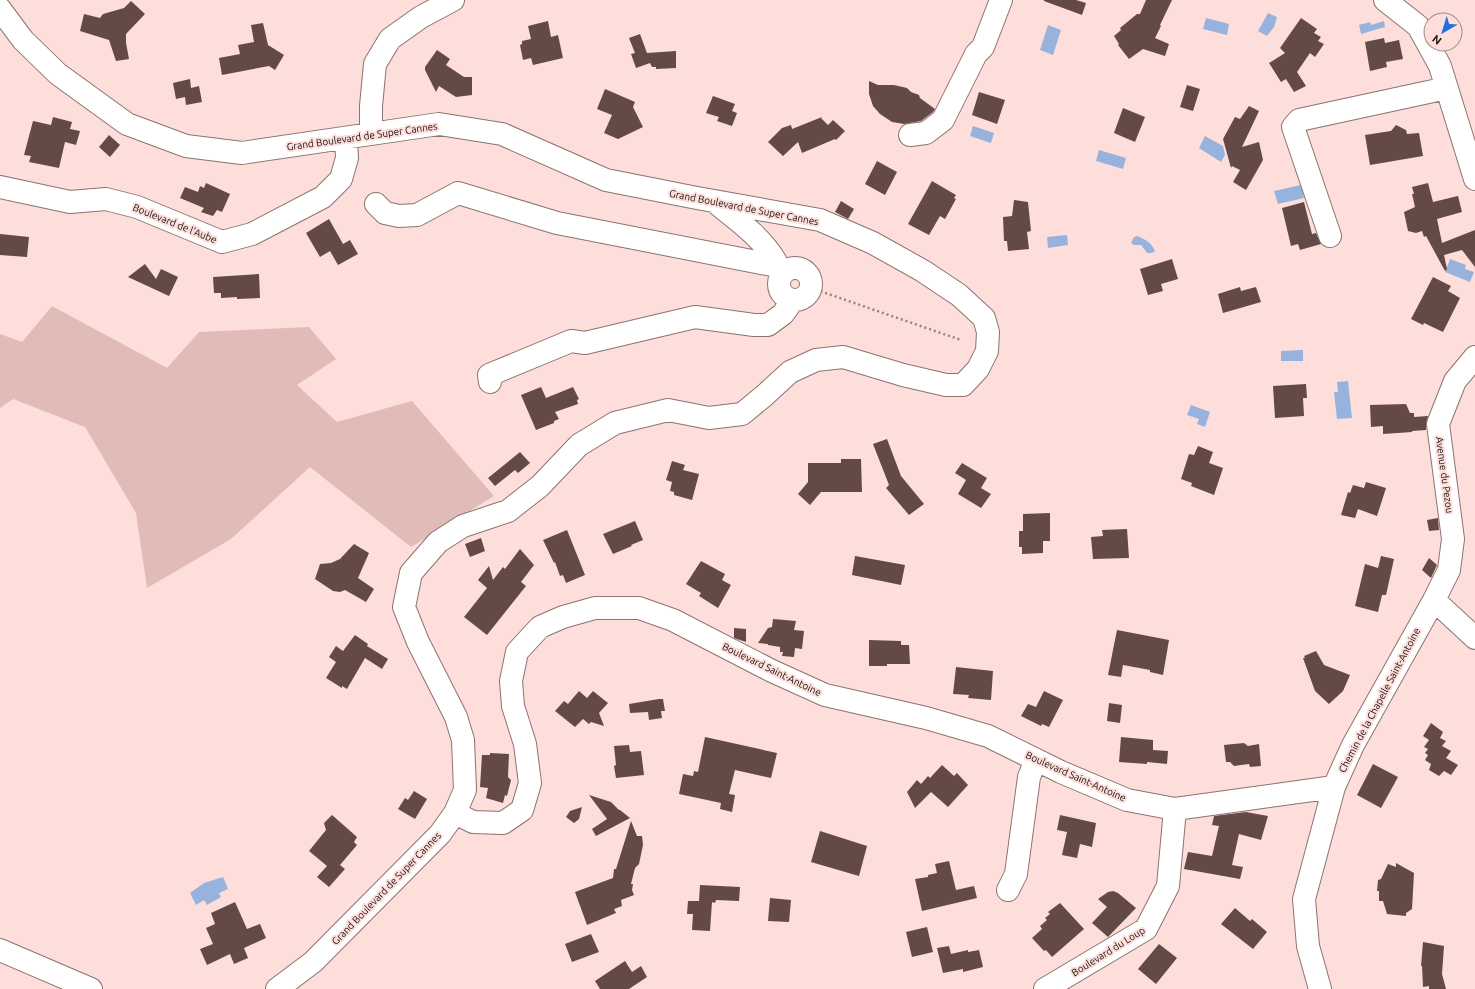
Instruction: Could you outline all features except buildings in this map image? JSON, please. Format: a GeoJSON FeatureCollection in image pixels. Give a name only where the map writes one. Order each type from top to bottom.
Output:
{"type":"FeatureCollection","features":[{"type":"Feature","properties":{"kind":"street"},"geometry":{"type":"LineString","coordinates":[[371,134],[371,106],[375,64],[390,39],[421,17],[453,0]]}},
{"type":"Feature","properties":{"kind":"street"},"geometry":{"type":"LineString","coordinates":[[910,135],[926,133],[943,120],[976,54],[984,47],[1001,0]]}},
{"type":"Feature","properties":{"kind":"street"},"geometry":{"type":"LineString","coordinates":[[1385,0],[1418,26],[1440,66],[1475,179]]}},
{"type":"Feature","properties":{"kind":"street","name":"Grand Boulevard de Super Cannes"},"geometry":{"type":"LineString","coordinates":[[0,9],[23,40],[58,74],[126,124],[186,146],[242,153],[439,124],[502,134],[606,180],[714,202],[820,220],[879,247],[923,271],[953,291],[984,318],[988,332],[987,351],[978,369],[963,385],[946,385],[903,375],[843,357],[816,360],[790,372],[742,414],[709,418],[668,410],[615,423],[579,445],[540,486],[508,511],[463,526],[438,542],[411,573],[404,607],[418,642],[456,717],[464,740],[465,790],[455,814],[440,834],[313,962],[277,989]]}},
{"type":"Feature","properties":{"kind":"street"},"geometry":{"type":"LineString","coordinates":[[1330,236],[1293,127],[1298,120],[1447,88]]}},
{"type":"Feature","properties":{"kind":"street","name":"Boulevard de l'Aube"},"geometry":{"type":"LineString","coordinates":[[0,188],[70,202],[106,199],[137,206],[222,242],[252,234],[323,198],[341,179],[347,158],[346,138]]}},
{"type":"Feature","properties":{"kind":"street"},"geometry":{"type":"LineString","coordinates":[[376,204],[385,213],[399,216],[417,215],[458,193],[557,223],[772,265],[802,269],[810,277],[810,288],[804,297],[793,300],[783,314],[768,325],[754,325],[695,317],[585,343],[571,341],[489,375],[490,382]]}},
{"type":"Feature","properties":{"kind":"street"},"geometry":{"type":"LineString","coordinates":[[714,202],[744,226],[770,252],[781,266],[781,274],[778,284],[783,295],[793,300]]}},
{"type":"Feature","properties":{"kind":"street","name":"Avenue du Pezou"},"geometry":{"type":"LineString","coordinates":[[1434,600],[1449,570],[1453,539],[1438,424],[1455,381],[1475,357]]}},
{"type":"Feature","properties":{"kind":"street"},"geometry":{"type":"LineString","coordinates":[[1434,600],[1475,638]]}},
{"type":"Feature","properties":{"kind":"street","name":"Chemin de la Chapelle Saint-Antoine"},"geometry":{"type":"LineString","coordinates":[[1320,989],[1308,946],[1304,899],[1334,787],[1353,745],[1434,600]]}},
{"type":"Feature","properties":{"kind":"street","name":"Boulevard Saint-Antoine"},"geometry":{"type":"LineString","coordinates":[[455,814],[473,822],[503,823],[522,810],[530,783],[525,744],[513,706],[511,681],[517,652],[540,627],[563,616],[595,608],[639,608],[673,620],[772,671],[825,695],[926,718],[988,736],[1061,772],[1127,800],[1175,809],[1334,787]]}},
{"type":"Feature","properties":{"kind":"street"},"geometry":{"type":"LineString","coordinates":[[1008,890],[1016,874],[1029,778],[1036,760]]}},
{"type":"Feature","properties":{"kind":"street","name":"Boulevard du Loup"},"geometry":{"type":"LineString","coordinates":[[1045,989],[1146,929],[1168,886],[1175,809]]}},
{"type":"Feature","properties":{"kind":"street"},"geometry":{"type":"LineString","coordinates":[[0,950],[91,989]]}},
{"type":"Feature","properties":{"kind":"path"},"geometry":{"type":"LineString","coordinates":[[810,288],[961,340]]}},
{"type":"Feature","properties":{"kind":"shaded area"},"geometry":{"type":"Polygon","coordinates":[[[52,306],[167,368],[199,332],[309,327],[336,359],[297,385],[337,422],[412,401],[494,496],[411,547],[310,467],[231,539],[147,588],[136,513],[85,427],[13,399],[0,408],[0,334],[22,342],[52,306]]]}},
{"type":"Feature","properties":{"kind":"water"},"geometry":{"type":"Polygon","coordinates":[[[1268,13],[1277,17],[1274,27],[1267,36],[1258,31],[1268,13]]]}},
{"type":"Feature","properties":{"kind":"water"},"geometry":{"type":"Polygon","coordinates":[[[1206,18],[1229,24],[1227,35],[1203,29],[1206,18]]]}},
{"type":"Feature","properties":{"kind":"water"},"geometry":{"type":"Polygon","coordinates":[[[1384,21],[1385,27],[1361,34],[1359,25],[1370,22],[1371,25],[1384,21]]]}},
{"type":"Feature","properties":{"kind":"water"},"geometry":{"type":"Polygon","coordinates":[[[1048,25],[1061,30],[1053,55],[1040,50],[1048,25]]]}},
{"type":"Feature","properties":{"kind":"water"},"geometry":{"type":"Polygon","coordinates":[[[973,126],[994,133],[991,143],[970,136],[973,126]]]}},
{"type":"Feature","properties":{"kind":"water"},"geometry":{"type":"Polygon","coordinates":[[[1205,136],[1223,146],[1225,155],[1221,162],[1199,148],[1205,136]]]}},
{"type":"Feature","properties":{"kind":"water"},"geometry":{"type":"Polygon","coordinates":[[[1099,150],[1126,158],[1123,169],[1096,161],[1099,150]]]}},
{"type":"Feature","properties":{"kind":"water"},"geometry":{"type":"Polygon","coordinates":[[[1301,185],[1304,198],[1278,204],[1274,191],[1301,185]]]}},
{"type":"Feature","properties":{"kind":"water"},"geometry":{"type":"Polygon","coordinates":[[[1067,235],[1068,245],[1048,248],[1047,237],[1067,235]]]}},
{"type":"Feature","properties":{"kind":"water"},"geometry":{"type":"Polygon","coordinates":[[[1137,236],[1148,242],[1155,251],[1152,253],[1147,253],[1141,245],[1134,245],[1131,243],[1134,237],[1137,236]]]}},
{"type":"Feature","properties":{"kind":"water"},"geometry":{"type":"Polygon","coordinates":[[[1450,259],[1466,265],[1465,269],[1474,272],[1470,282],[1445,272],[1450,259]]]}},
{"type":"Feature","properties":{"kind":"water"},"geometry":{"type":"Polygon","coordinates":[[[1303,350],[1303,361],[1281,361],[1281,351],[1303,350]]]}},
{"type":"Feature","properties":{"kind":"water"},"geometry":{"type":"Polygon","coordinates":[[[1348,381],[1352,418],[1337,419],[1334,392],[1338,392],[1337,382],[1348,381]]]}},
{"type":"Feature","properties":{"kind":"water"},"geometry":{"type":"Polygon","coordinates":[[[1191,405],[1210,412],[1205,427],[1197,424],[1199,419],[1187,415],[1191,405]]]}},
{"type":"Feature","properties":{"kind":"water"},"geometry":{"type":"Polygon","coordinates":[[[223,877],[228,889],[219,893],[221,897],[207,905],[204,900],[196,905],[190,893],[204,883],[223,877]]]}}]}
